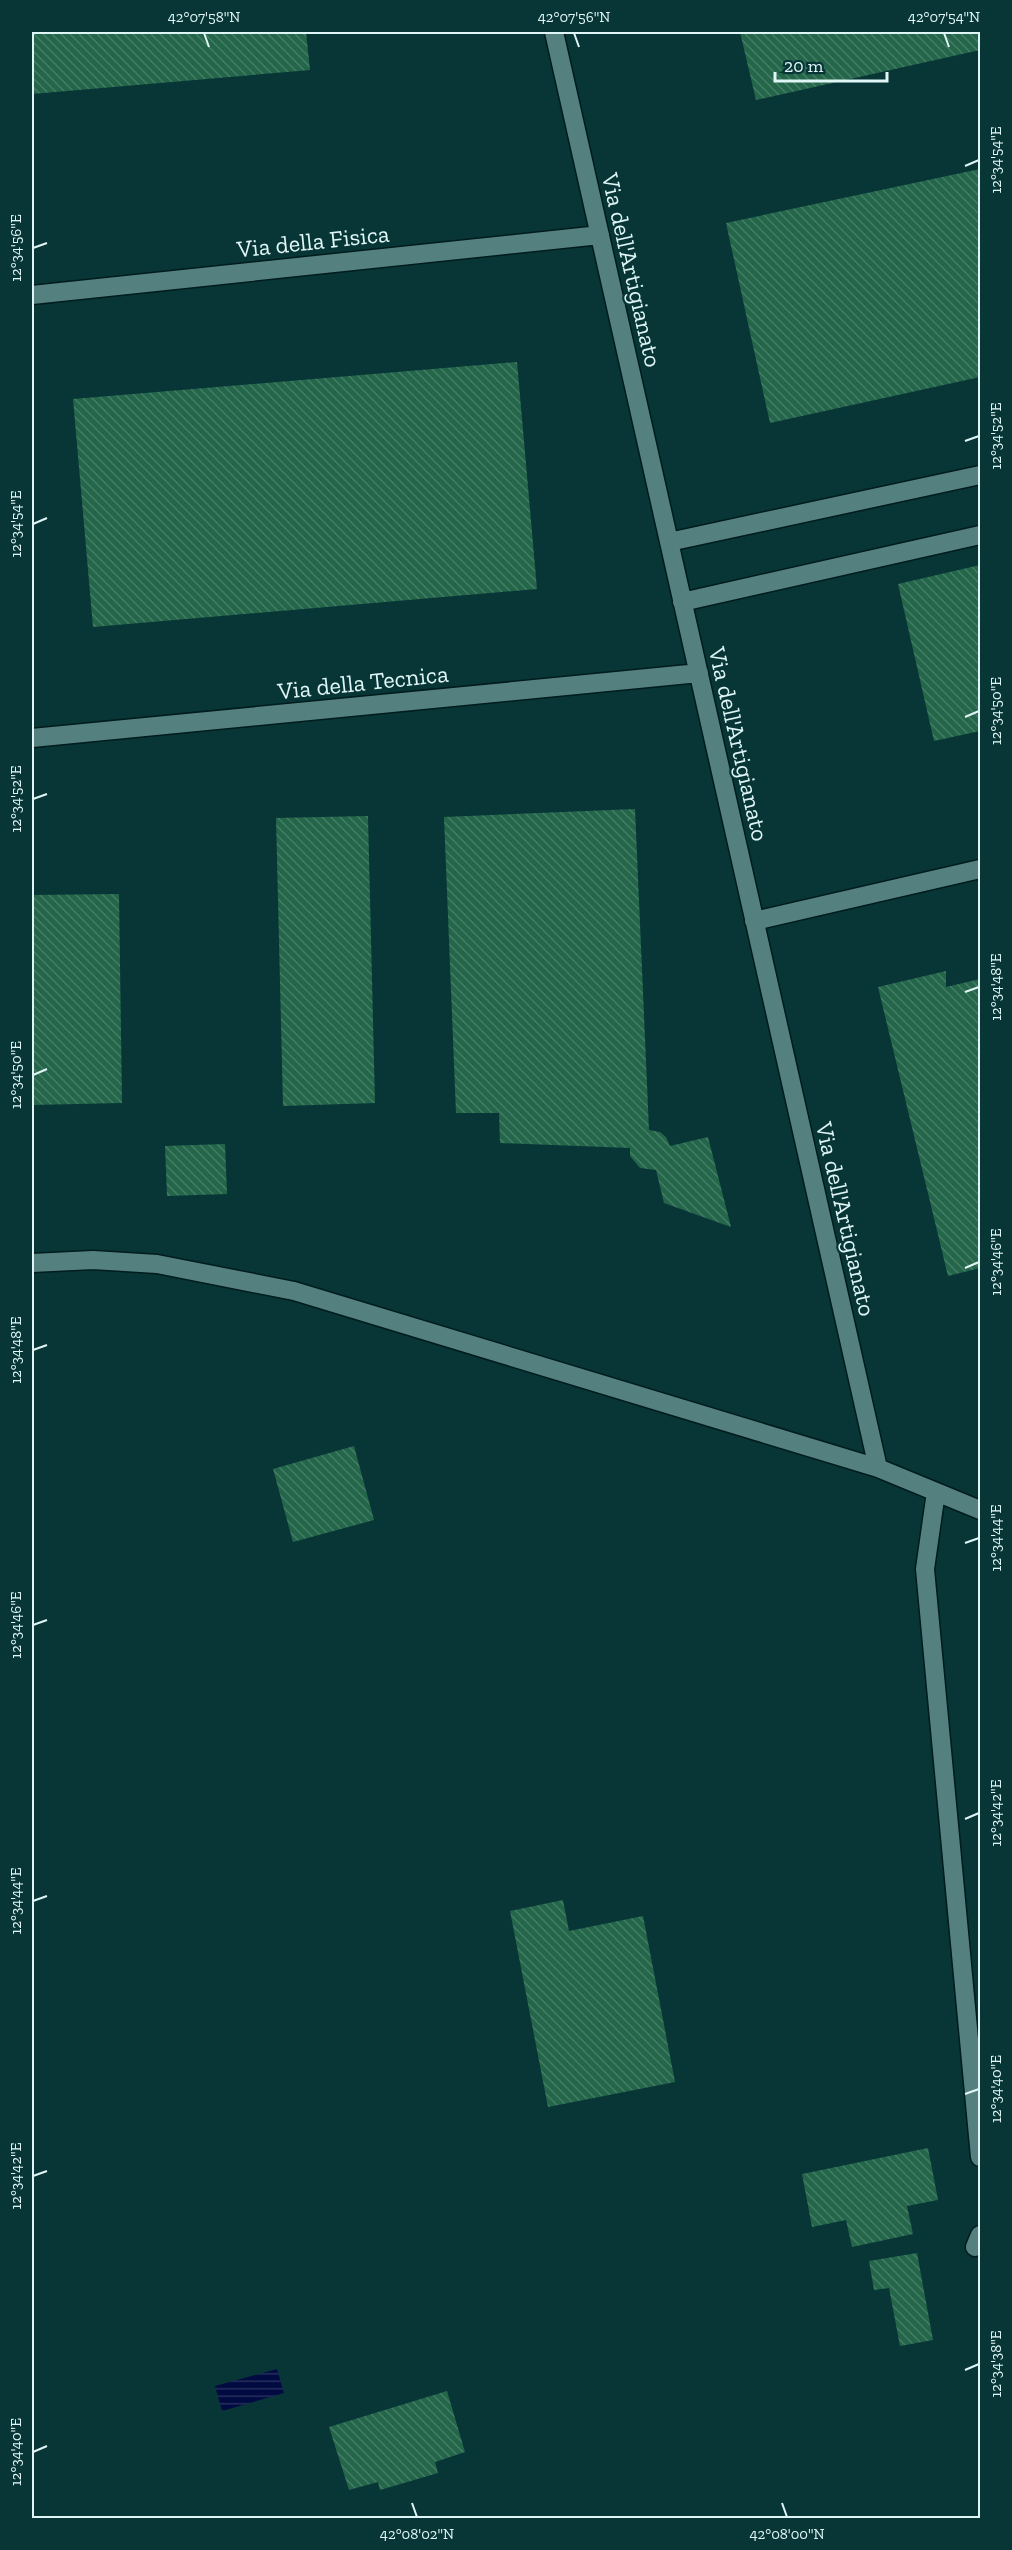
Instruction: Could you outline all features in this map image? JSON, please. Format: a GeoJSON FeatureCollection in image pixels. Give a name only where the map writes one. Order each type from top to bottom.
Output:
{"type":"FeatureCollection","features":[{"type":"Feature","properties":{"kind":"street","name":"Via dell'Artigianato"},"geometry":{"type":"LineString","coordinates":[[554,32],[878,1468]]}},
{"type":"Feature","properties":{"kind":"street","name":"Via della Fisica"},"geometry":{"type":"LineString","coordinates":[[32,295],[600,235]]}},
{"type":"Feature","properties":{"kind":"street"},"geometry":{"type":"LineString","coordinates":[[669,542],[981,475]]}},
{"type":"Feature","properties":{"kind":"street"},"geometry":{"type":"LineString","coordinates":[[682,602],[981,535]]}},
{"type":"Feature","properties":{"kind":"street","name":"Via della Tecnica"},"geometry":{"type":"LineString","coordinates":[[32,738],[699,674]]}},
{"type":"Feature","properties":{"kind":"street"},"geometry":{"type":"LineString","coordinates":[[754,921],[981,869]]}},
{"type":"Feature","properties":{"kind":"street"},"geometry":{"type":"LineString","coordinates":[[32,1263],[93,1260],[157,1264],[294,1291],[878,1468],[981,1510]]}},
{"type":"Feature","properties":{"kind":"street"},"geometry":{"type":"LineString","coordinates":[[936,1492],[925,1569],[981,2157]]}},
{"type":"Feature","properties":{"kind":"shaded area"},"geometry":{"type":"Polygon","coordinates":[[[277,2369],[284,2393],[222,2411],[215,2386],[277,2369]]]}},
{"type":"Feature","properties":{"kind":"building"},"geometry":{"type":"Polygon","coordinates":[[[32,32],[306,32],[310,70],[32,94],[32,32]]]}},
{"type":"Feature","properties":{"kind":"building"},"geometry":{"type":"Polygon","coordinates":[[[740,32],[980,32],[980,50],[756,100],[740,32]]]}},
{"type":"Feature","properties":{"kind":"building"},"geometry":{"type":"Polygon","coordinates":[[[980,169],[980,377],[770,423],[726,223],[980,169]]]}},
{"type":"Feature","properties":{"kind":"building"},"geometry":{"type":"Polygon","coordinates":[[[517,362],[537,589],[93,627],[73,399],[517,362]]]}},
{"type":"Feature","properties":{"kind":"building"},"geometry":{"type":"Polygon","coordinates":[[[980,565],[980,731],[934,741],[898,584],[980,565]]]}},
{"type":"Feature","properties":{"kind":"building"},"geometry":{"type":"Polygon","coordinates":[[[635,809],[649,1130],[660,1132],[666,1137],[670,1146],[708,1137],[731,1227],[664,1203],[656,1170],[640,1168],[630,1156],[630,1148],[500,1143],[499,1113],[456,1113],[444,817],[635,809]]]}},
{"type":"Feature","properties":{"kind":"building"},"geometry":{"type":"Polygon","coordinates":[[[368,816],[375,1103],[283,1106],[276,818],[368,816]]]}},
{"type":"Feature","properties":{"kind":"building"},"geometry":{"type":"Polygon","coordinates":[[[119,894],[122,1103],[32,1105],[32,895],[119,894]]]}},
{"type":"Feature","properties":{"kind":"building"},"geometry":{"type":"Polygon","coordinates":[[[946,971],[946,987],[980,979],[980,1268],[948,1276],[878,987],[946,971]]]}},
{"type":"Feature","properties":{"kind":"building"},"geometry":{"type":"Polygon","coordinates":[[[225,1144],[227,1194],[167,1196],[165,1146],[225,1144]]]}},
{"type":"Feature","properties":{"kind":"building"},"geometry":{"type":"Polygon","coordinates":[[[354,1446],[374,1520],[293,1542],[273,1469],[354,1446]]]}},
{"type":"Feature","properties":{"kind":"building"},"geometry":{"type":"Polygon","coordinates":[[[563,1900],[569,1931],[643,1916],[675,2082],[548,2107],[510,1911],[563,1900]]]}},
{"type":"Feature","properties":{"kind":"building"},"geometry":{"type":"Polygon","coordinates":[[[928,2148],[938,2200],[907,2206],[913,2234],[852,2247],[846,2220],[812,2227],[802,2174],[928,2148]]]}},
{"type":"Feature","properties":{"kind":"building"},"geometry":{"type":"Polygon","coordinates":[[[917,2253],[933,2340],[900,2346],[889,2288],[874,2290],[869,2261],[917,2253]]]}},
{"type":"Feature","properties":{"kind":"building"},"geometry":{"type":"Polygon","coordinates":[[[447,2391],[465,2452],[435,2462],[438,2473],[380,2490],[378,2482],[349,2490],[329,2427],[447,2391]]]}}]}
